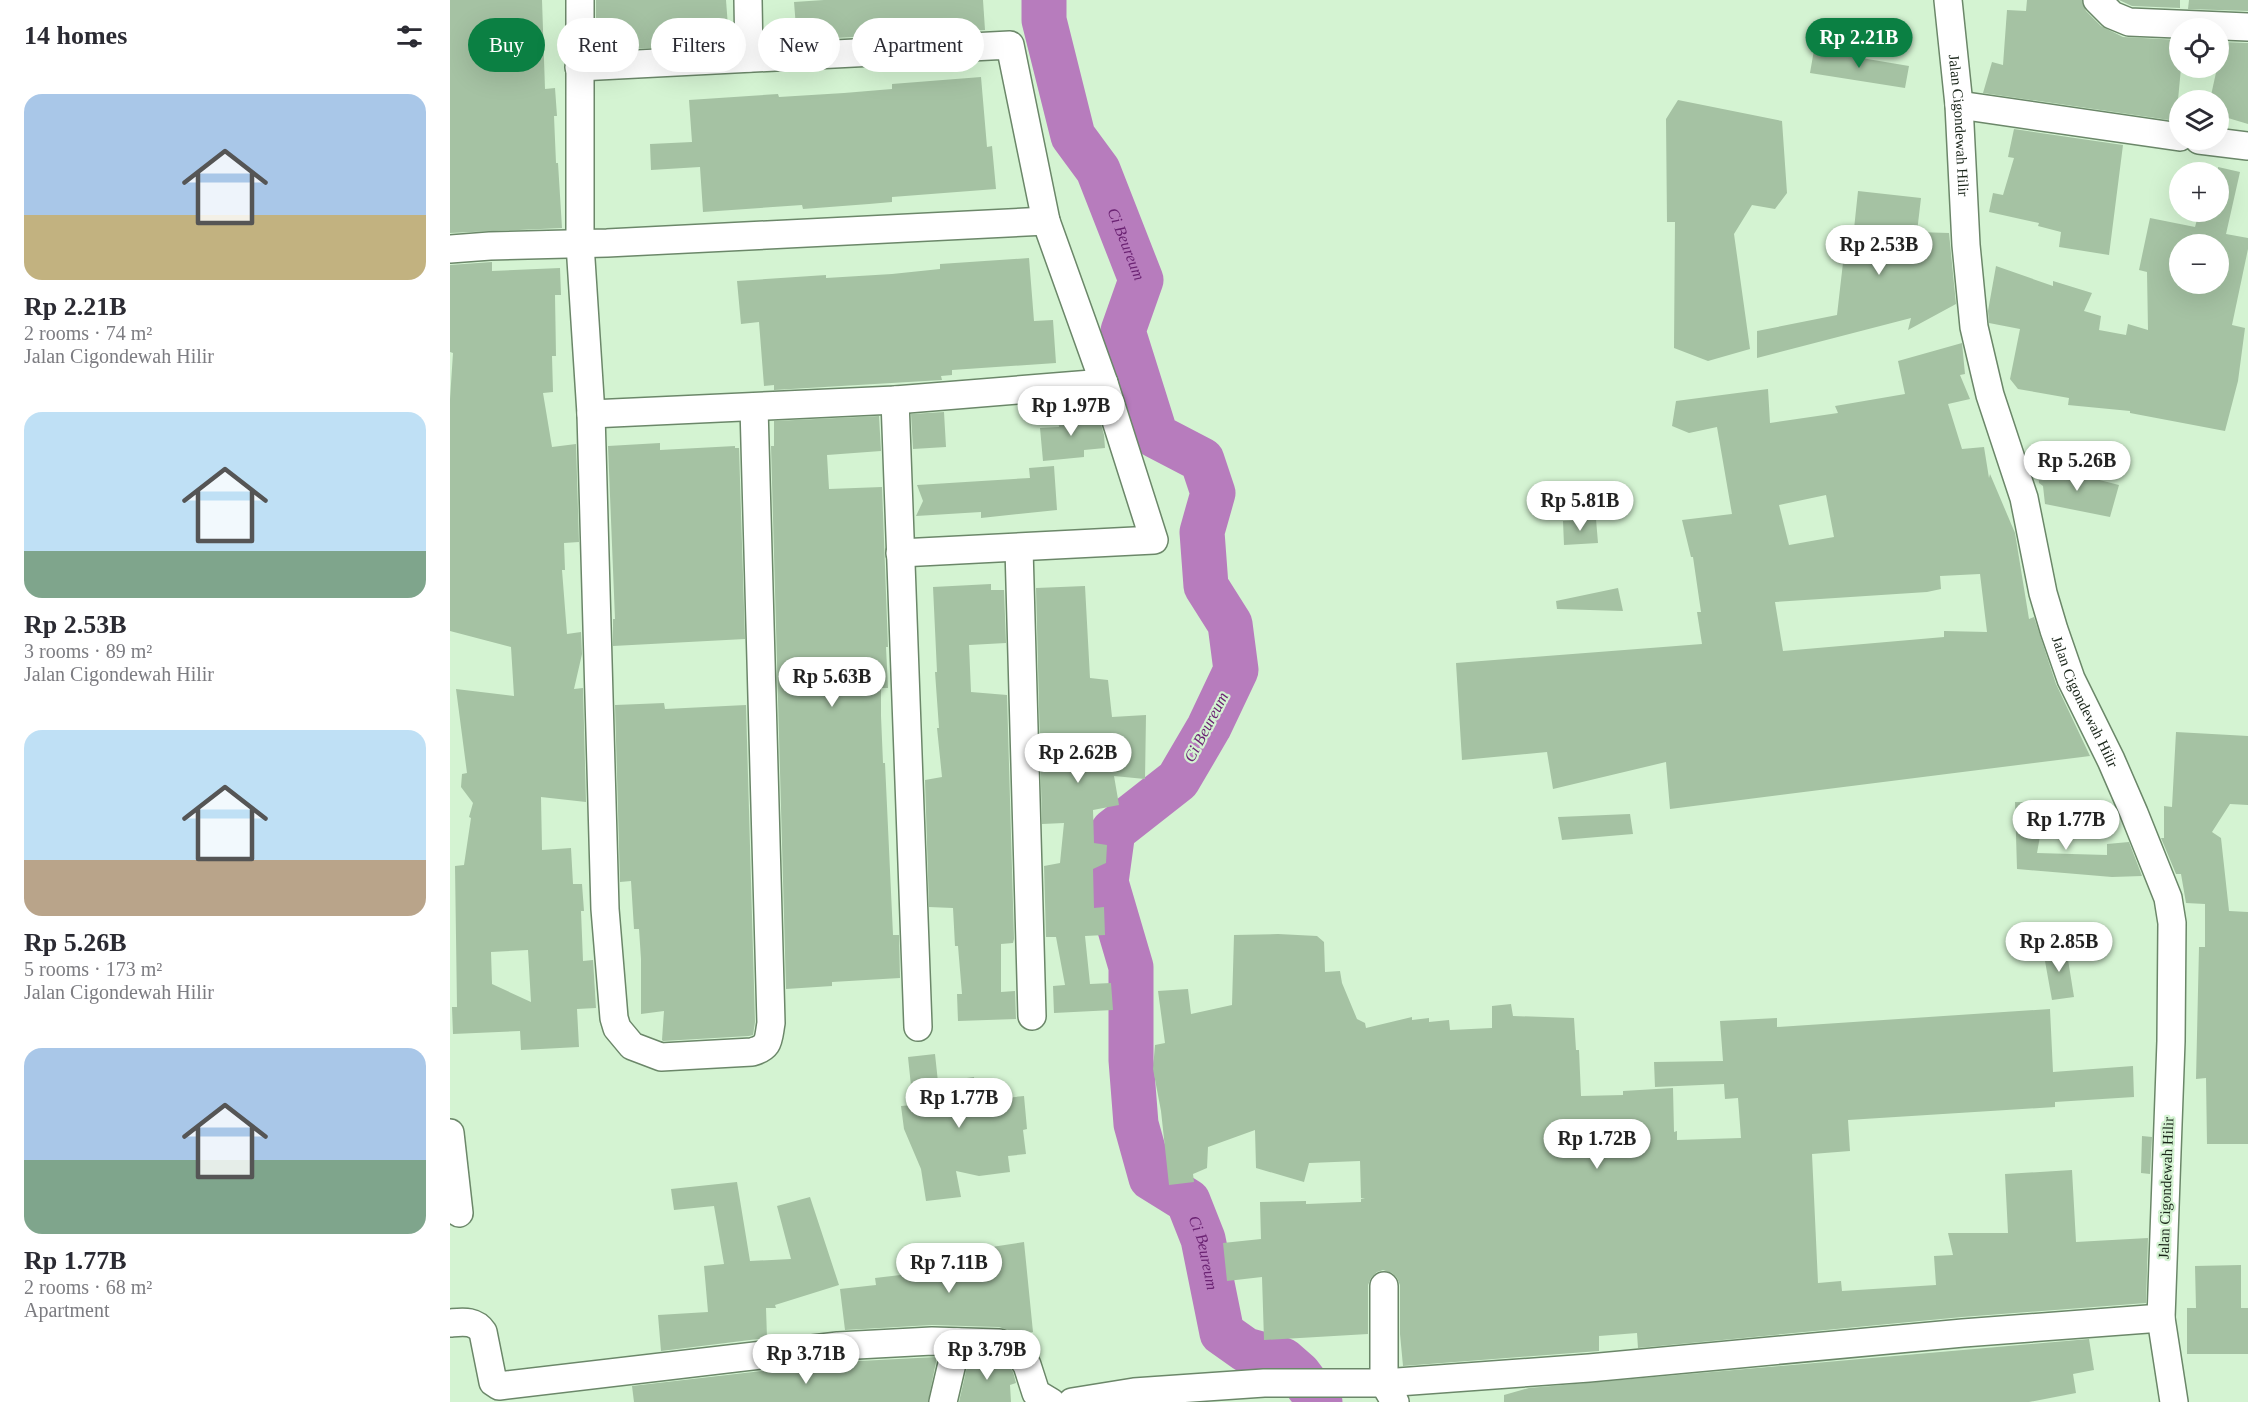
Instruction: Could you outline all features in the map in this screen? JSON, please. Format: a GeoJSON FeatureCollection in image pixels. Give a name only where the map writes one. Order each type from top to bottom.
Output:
{"type":"FeatureCollection","features":[{"type":"Feature","properties":{"kind":"street"},"geometry":{"type":"LineString","coordinates":[[580,0],[580,18]]}},
{"type":"Feature","properties":{"kind":"street"},"geometry":{"type":"LineString","coordinates":[[748,0],[749,58]]}},
{"type":"Feature","properties":{"kind":"street","name":"Jalan Cigondewah Hilir"},"geometry":{"type":"LineString","coordinates":[[1948,0],[1959,105],[1965,234],[1974,327],[1990,395],[2024,498],[2043,593],[2067,669],[2111,760],[2168,898],[2172,922],[2171,1041],[2161,1318],[2174,1402]]}},
{"type":"Feature","properties":{"kind":"street"},"geometry":{"type":"LineString","coordinates":[[2084,0],[2092,0]]}},
{"type":"Feature","properties":{"kind":"street"},"geometry":{"type":"LineString","coordinates":[[2097,0],[2112,15],[2129,22],[2248,27]]}},
{"type":"Feature","properties":{"kind":"street"},"geometry":{"type":"LineString","coordinates":[[639,64],[1010,45],[1046,221],[1104,383],[1154,540],[900,553]]}},
{"type":"Feature","properties":{"kind":"street"},"geometry":{"type":"LineString","coordinates":[[579,72],[580,244],[591,414],[605,909],[617,1028],[632,1046],[662,1057],[745,1053],[762,1049],[768,1043],[771,1023],[754,407]]}},
{"type":"Feature","properties":{"kind":"street"},"geometry":{"type":"LineString","coordinates":[[1959,105],[2169,135]]}},
{"type":"Feature","properties":{"kind":"street"},"geometry":{"type":"LineString","coordinates":[[2229,144],[2248,146]]}},
{"type":"Feature","properties":{"kind":"street"},"geometry":{"type":"LineString","coordinates":[[450,249],[1046,221]]}},
{"type":"Feature","properties":{"kind":"street"},"geometry":{"type":"LineString","coordinates":[[591,414],[895,400],[1104,383]]}},
{"type":"Feature","properties":{"kind":"street"},"geometry":{"type":"LineString","coordinates":[[895,400],[918,1027]]}},
{"type":"Feature","properties":{"kind":"street"},"geometry":{"type":"LineString","coordinates":[[1019,548],[1032,1016]]}},
{"type":"Feature","properties":{"kind":"street"},"geometry":{"type":"LineString","coordinates":[[450,1133],[459,1214]]}},
{"type":"Feature","properties":{"kind":"street"},"geometry":{"type":"LineString","coordinates":[[1384,1286],[1390,1392]]}},
{"type":"Feature","properties":{"kind":"street"},"geometry":{"type":"LineString","coordinates":[[1072,1402],[1264,1383],[1320,1383],[1390,1392],[1600,1367],[1963,1333],[2161,1318]]}},
{"type":"Feature","properties":{"kind":"street"},"geometry":{"type":"LineString","coordinates":[[450,1323],[468,1322],[478,1325],[483,1332],[493,1382],[499,1386],[838,1346],[932,1341],[999,1343],[1016,1349],[1027,1365],[1033,1386],[1045,1401]]}},
{"type":"Feature","properties":{"kind":"street"},"geometry":{"type":"LineString","coordinates":[[944,1402],[957,1342]]}},
{"type":"Feature","properties":{"kind":"building"},"geometry":{"type":"Polygon","coordinates":[[[450,0],[542,0],[543,18],[468,18],[468,72],[544,72],[545,89],[555,88],[556,163],[558,163],[562,228],[450,233],[450,0]]]}},
{"type":"Feature","properties":{"kind":"building"},"geometry":{"type":"Polygon","coordinates":[[[596,0],[726,0],[727,18],[651,18],[651,48],[639,48],[639,18],[596,18],[596,0]]]}},
{"type":"Feature","properties":{"kind":"building"},"geometry":{"type":"Polygon","coordinates":[[[983,0],[985,30],[984,18],[852,18],[852,37],[840,38],[840,18],[795,18],[794,2],[983,0]]]}},
{"type":"Feature","properties":{"kind":"building"},"geometry":{"type":"Polygon","coordinates":[[[2027,0],[2082,0],[2086,11],[2101,26],[2123,37],[2169,39],[2169,78],[2180,78],[2179,90],[2169,90],[2169,120],[1983,93],[1992,62],[2003,65],[2007,10],[2026,11],[2027,0]]]}},
{"type":"Feature","properties":{"kind":"building"},"geometry":{"type":"Polygon","coordinates":[[[2119,0],[2180,0],[2180,8],[2132,6],[2119,0]]]}},
{"type":"Feature","properties":{"kind":"building"},"geometry":{"type":"Polygon","coordinates":[[[2189,0],[2248,0],[2248,11],[2188,9],[2189,0]]]}},
{"type":"Feature","properties":{"kind":"building"},"geometry":{"type":"Polygon","coordinates":[[[2229,42],[2248,43],[2248,124],[2229,118],[2229,90],[2212,90],[2215,78],[2229,78],[2229,42]]]}},
{"type":"Feature","properties":{"kind":"building"},"geometry":{"type":"Polygon","coordinates":[[[1814,50],[1909,66],[1905,88],[1810,73],[1814,50]]]}},
{"type":"Feature","properties":{"kind":"building"},"geometry":{"type":"Polygon","coordinates":[[[981,77],[987,147],[992,146],[996,189],[892,197],[892,202],[869,204],[803,209],[802,205],[703,212],[700,167],[651,170],[650,144],[692,142],[689,100],[778,94],[779,97],[844,93],[892,89],[892,84],[981,77]]]}},
{"type":"Feature","properties":{"kind":"building"},"geometry":{"type":"Polygon","coordinates":[[[1678,100],[1782,121],[1787,193],[1775,209],[1752,205],[1734,234],[1750,349],[1708,361],[1674,348],[1675,222],[1667,222],[1666,119],[1678,100]]]}},
{"type":"Feature","properties":{"kind":"building"},"geometry":{"type":"Polygon","coordinates":[[[2014,129],[2123,145],[2109,255],[2059,247],[2061,232],[2038,226],[2039,223],[1989,212],[1993,193],[2003,195],[2014,158],[2008,157],[2014,129]]]}},
{"type":"Feature","properties":{"kind":"building"},"geometry":{"type":"Polygon","coordinates":[[[2229,170],[2240,172],[2229,221],[2229,170]]]}},
{"type":"Feature","properties":{"kind":"building"},"geometry":{"type":"Polygon","coordinates":[[[1858,191],[1921,198],[1917,232],[1949,233],[1956,304],[1908,330],[1911,318],[1757,358],[1757,331],[1837,315],[1847,228],[1854,229],[1858,191]]]}},
{"type":"Feature","properties":{"kind":"building"},"geometry":{"type":"Polygon","coordinates":[[[2150,218],[2195,227],[2196,222],[2229,222],[2226,234],[2169,234],[2169,294],[2229,294],[2229,235],[2248,238],[2248,249],[2232,325],[2245,328],[2238,381],[2225,431],[2130,413],[2130,411],[2068,405],[2069,398],[2018,389],[2010,379],[2020,329],[1989,323],[1988,311],[1996,266],[2053,286],[2053,281],[2092,293],[2084,311],[2101,316],[2099,330],[2126,335],[2128,324],[2148,330],[2147,272],[2139,270],[2150,218]]]}},
{"type":"Feature","properties":{"kind":"building"},"geometry":{"type":"Polygon","coordinates":[[[1029,258],[1034,321],[1053,320],[1056,363],[952,370],[952,375],[941,376],[942,380],[774,390],[774,385],[764,386],[759,322],[741,324],[737,281],[826,275],[826,278],[892,274],[940,269],[940,264],[1029,258]]]}},
{"type":"Feature","properties":{"kind":"building"},"geometry":{"type":"Polygon","coordinates":[[[492,262],[492,271],[560,268],[561,295],[555,295],[556,356],[552,356],[553,392],[543,393],[552,447],[576,444],[579,542],[564,543],[565,570],[562,570],[567,634],[581,632],[582,654],[574,689],[583,688],[586,802],[541,797],[542,850],[571,848],[573,884],[582,884],[583,961],[593,960],[596,1008],[577,1009],[579,1047],[521,1050],[520,1031],[453,1034],[452,1007],[457,1007],[455,866],[464,865],[471,818],[469,817],[473,803],[461,787],[462,774],[467,773],[456,689],[514,696],[511,647],[450,631],[450,399],[453,353],[450,352],[450,265],[492,262]],[[528,950],[491,952],[492,984],[531,1002],[528,950]]]}},
{"type":"Feature","properties":{"kind":"building"},"geometry":{"type":"Polygon","coordinates":[[[1962,343],[1965,374],[1960,375],[1970,399],[1948,404],[1962,449],[1984,447],[1989,478],[1990,474],[2015,533],[2029,619],[2034,617],[2056,684],[2090,756],[1670,809],[1666,762],[1553,789],[1547,752],[1462,760],[1456,663],[1702,644],[1697,612],[1701,612],[1693,557],[1691,557],[1682,520],[1732,514],[1717,427],[1689,433],[1672,426],[1676,401],[1768,389],[1770,423],[1838,413],[1835,406],[1905,394],[1898,361],[1962,343]],[[1826,495],[1779,505],[1789,545],[1834,537],[1826,495]],[[1980,574],[1940,576],[1941,589],[1927,592],[1775,602],[1783,651],[1944,637],[1944,631],[1987,632],[1980,574]]]}},
{"type":"Feature","properties":{"kind":"building"},"geometry":{"type":"Polygon","coordinates":[[[1078,407],[1080,423],[1100,421],[1105,448],[1084,450],[1084,457],[1043,461],[1040,428],[1059,427],[1057,409],[1078,407]]]}},
{"type":"Feature","properties":{"kind":"building"},"geometry":{"type":"Polygon","coordinates":[[[944,412],[946,447],[913,449],[911,414],[944,412]]]}},
{"type":"Feature","properties":{"kind":"building"},"geometry":{"type":"Polygon","coordinates":[[[879,416],[881,451],[827,455],[829,489],[882,487],[888,688],[881,688],[881,716],[893,935],[899,935],[900,978],[832,982],[832,986],[786,989],[771,446],[774,446],[774,421],[879,416]]]}},
{"type":"Feature","properties":{"kind":"building"},"geometry":{"type":"Polygon","coordinates":[[[660,443],[660,450],[735,446],[739,448],[745,639],[613,646],[613,619],[615,619],[608,446],[660,443]]]}},
{"type":"Feature","properties":{"kind":"building"},"geometry":{"type":"Polygon","coordinates":[[[2037,464],[2119,485],[2110,517],[2045,504],[2037,464]]]}},
{"type":"Feature","properties":{"kind":"building"},"geometry":{"type":"Polygon","coordinates":[[[1054,466],[1057,510],[981,518],[981,512],[916,516],[923,501],[917,485],[1030,478],[1029,468],[1054,466]]]}},
{"type":"Feature","properties":{"kind":"building"},"geometry":{"type":"Polygon","coordinates":[[[1596,519],[1598,543],[1564,545],[1563,521],[1596,519]]]}},
{"type":"Feature","properties":{"kind":"building"},"geometry":{"type":"Polygon","coordinates":[[[991,584],[991,590],[1004,590],[1006,643],[969,645],[971,692],[1007,695],[1014,939],[1013,943],[1001,944],[1001,992],[1015,991],[1016,1019],[958,1021],[957,994],[962,994],[958,946],[955,946],[953,908],[929,907],[925,780],[942,777],[937,728],[939,728],[933,587],[991,584]]]}},
{"type":"Feature","properties":{"kind":"building"},"geometry":{"type":"Polygon","coordinates":[[[1085,586],[1090,678],[1108,680],[1112,717],[1146,715],[1145,779],[1114,776],[1119,805],[1093,810],[1094,843],[1107,845],[1106,863],[1093,869],[1094,908],[1104,907],[1105,935],[1085,936],[1090,984],[1111,983],[1113,1010],[1054,1013],[1053,986],[1065,985],[1056,937],[1046,937],[1044,866],[1060,863],[1064,823],[1042,824],[1036,588],[1085,586]]]}},
{"type":"Feature","properties":{"kind":"building"},"geometry":{"type":"Polygon","coordinates":[[[1618,588],[1623,611],[1557,609],[1556,601],[1618,588]]]}},
{"type":"Feature","properties":{"kind":"building"},"geometry":{"type":"Polygon","coordinates":[[[664,703],[665,709],[746,705],[755,1022],[753,1035],[663,1041],[664,1011],[641,1014],[639,929],[634,929],[631,881],[620,882],[615,705],[664,703]]]}},
{"type":"Feature","properties":{"kind":"building"},"geometry":{"type":"Polygon","coordinates":[[[2176,732],[2248,736],[2248,805],[2230,804],[2212,832],[2221,838],[2229,911],[2248,912],[2248,1144],[2207,1144],[2206,1078],[2196,1079],[2199,947],[2205,947],[2205,904],[2186,903],[2181,874],[2176,874],[2161,838],[2164,838],[2164,806],[2172,807],[2176,732]]]}},
{"type":"Feature","properties":{"kind":"building"},"geometry":{"type":"Polygon","coordinates":[[[2015,802],[2046,803],[2037,853],[2107,855],[2107,844],[2129,842],[2142,876],[2112,877],[2017,869],[2015,802]]]}},
{"type":"Feature","properties":{"kind":"building"},"geometry":{"type":"Polygon","coordinates":[[[1630,814],[1633,834],[1562,840],[1558,817],[1630,814]]]}},
{"type":"Feature","properties":{"kind":"building"},"geometry":{"type":"Polygon","coordinates":[[[1234,935],[1317,936],[1324,942],[1325,972],[1340,971],[1342,983],[1357,1019],[1365,1023],[1366,1028],[1412,1017],[1412,1020],[1429,1018],[1429,1022],[1449,1020],[1450,1030],[1492,1028],[1492,1006],[1511,1004],[1513,1016],[1574,1018],[1576,1050],[1579,1050],[1581,1096],[1623,1095],[1623,1091],[1673,1088],[1674,1132],[1677,1131],[1677,1140],[1741,1138],[1738,1098],[1725,1099],[1724,1084],[1655,1087],[1654,1062],[1723,1061],[1720,1021],[1777,1018],[1777,1027],[2050,1009],[2053,1072],[2133,1066],[2134,1097],[2055,1102],[2055,1107],[1848,1120],[1850,1151],[1812,1154],[1818,1283],[1841,1281],[1842,1291],[1936,1285],[1934,1256],[1953,1255],[1948,1233],[2008,1233],[2005,1174],[2072,1170],[2076,1242],[2148,1238],[2146,1303],[1962,1317],[1638,1348],[1637,1333],[1599,1336],[1599,1351],[1403,1366],[1400,1334],[1400,1285],[1392,1273],[1383,1270],[1371,1278],[1368,1285],[1368,1334],[1264,1340],[1262,1277],[1227,1281],[1223,1243],[1261,1239],[1260,1202],[1306,1201],[1306,1204],[1361,1202],[1361,1199],[1365,1199],[1361,1198],[1360,1161],[1309,1163],[1304,1182],[1256,1168],[1255,1130],[1208,1147],[1207,1168],[1193,1174],[1194,1182],[1169,1185],[1161,1111],[1153,1069],[1155,1045],[1165,1043],[1158,991],[1188,989],[1191,1014],[1232,1005],[1234,935]]]}},
{"type":"Feature","properties":{"kind":"building"},"geometry":{"type":"Polygon","coordinates":[[[2066,947],[2074,997],[2052,1000],[2043,950],[2066,947]]]}},
{"type":"Feature","properties":{"kind":"building"},"geometry":{"type":"Polygon","coordinates":[[[935,1054],[938,1082],[974,1077],[976,1101],[1024,1096],[1027,1129],[1023,1130],[1026,1154],[1008,1156],[1010,1172],[979,1176],[956,1171],[961,1197],[926,1201],[921,1169],[904,1129],[901,1106],[913,1105],[908,1057],[935,1054]]]}},
{"type":"Feature","properties":{"kind":"building"},"geometry":{"type":"Polygon","coordinates":[[[2142,1136],[2152,1137],[2150,1174],[2141,1173],[2142,1136]]]}},
{"type":"Feature","properties":{"kind":"building"},"geometry":{"type":"Polygon","coordinates":[[[737,1182],[750,1261],[791,1259],[777,1206],[810,1197],[839,1285],[775,1305],[776,1308],[766,1308],[767,1338],[661,1351],[658,1315],[708,1312],[704,1266],[724,1264],[714,1206],[674,1210],[671,1189],[737,1182]]]}},
{"type":"Feature","properties":{"kind":"building"},"geometry":{"type":"Polygon","coordinates":[[[1024,1242],[1033,1332],[1020,1334],[999,1327],[932,1325],[845,1330],[840,1289],[876,1285],[875,1278],[909,1274],[965,1251],[1024,1242]]]}},
{"type":"Feature","properties":{"kind":"building"},"geometry":{"type":"Polygon","coordinates":[[[2241,1265],[2241,1308],[2248,1308],[2248,1354],[2187,1354],[2187,1308],[2196,1308],[2195,1266],[2241,1265]]]}},
{"type":"Feature","properties":{"kind":"building"},"geometry":{"type":"Polygon","coordinates":[[[2089,1339],[2094,1370],[2073,1374],[2076,1393],[2029,1402],[1504,1402],[1504,1395],[1529,1388],[2089,1339]]]}},
{"type":"Feature","properties":{"kind":"building"},"geometry":{"type":"Polygon","coordinates":[[[937,1357],[928,1402],[634,1402],[632,1386],[840,1364],[840,1362],[937,1357]]]}},
{"type":"Feature","properties":{"kind":"building"},"geometry":{"type":"Polygon","coordinates":[[[969,1358],[996,1359],[1006,1362],[1013,1372],[1016,1383],[1010,1385],[1011,1402],[959,1402],[969,1358]]]}},
{"type":"Feature","properties":{"kind":"waterway","name":"Ci Beureum"},"geometry":{"type":"LineString","coordinates":[[1044,0],[1044,20],[1073,136],[1098,170],[1141,280],[1123,331],[1156,436],[1202,460],[1213,493],[1202,532],[1206,586],[1230,624],[1236,670],[1209,727],[1178,780],[1113,831],[1106,882],[1131,967],[1131,1060],[1136,1124],[1151,1178],[1188,1201],[1203,1239],[1222,1333],[1246,1350],[1283,1360],[1299,1374],[1320,1402]]}}]}
